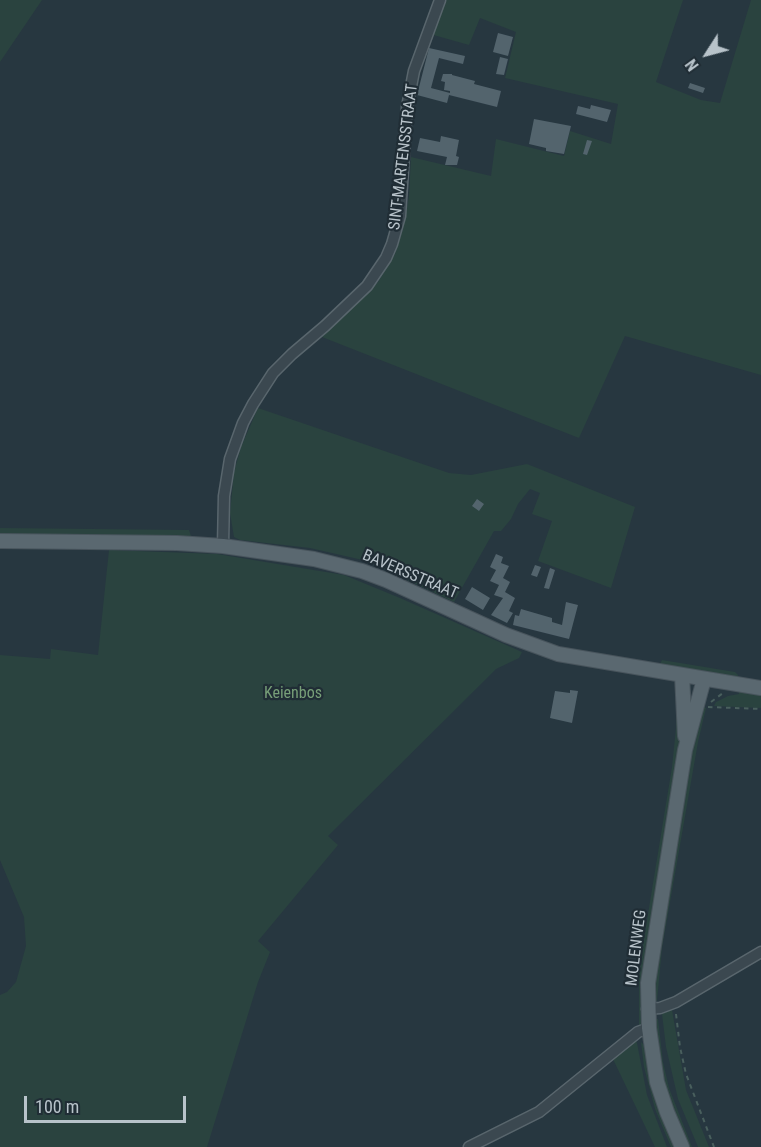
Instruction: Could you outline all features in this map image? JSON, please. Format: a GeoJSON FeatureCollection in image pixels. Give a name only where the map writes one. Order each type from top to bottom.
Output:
{"type":"FeatureCollection","features":[{"type":"Feature","properties":{"kind":"main road","name":"BAVERSSTRAAT"},"geometry":{"type":"LineString","coordinates":[[0,541],[177,543],[223,546],[314,559],[386,580],[506,635],[558,654],[761,688]]}},
{"type":"Feature","properties":{"kind":"main road","name":"MOLENWEG"},"geometry":{"type":"LineString","coordinates":[[682,675],[685,750]]}},
{"type":"Feature","properties":{"kind":"main road","name":"MOLENWEG"},"geometry":{"type":"LineString","coordinates":[[682,1147],[657,1082],[647,1008],[651,959],[685,750],[704,679]]}},
{"type":"Feature","properties":{"kind":"street","name":"SINT-MARTENSSTRAAT"},"geometry":{"type":"LineString","coordinates":[[223,546],[224,496],[230,459],[243,423],[253,404],[273,373],[367,286],[386,258],[392,244],[402,201],[407,107],[414,71],[440,0]]}},
{"type":"Feature","properties":{"kind":"street"},"geometry":{"type":"LineString","coordinates":[[647,1008],[660,1008],[676,1002],[761,952]]}},
{"type":"Feature","properties":{"kind":"street"},"geometry":{"type":"LineString","coordinates":[[469,1147],[539,1112],[638,1032],[649,1029]]}},
{"type":"Feature","properties":{"kind":"path"},"geometry":{"type":"LineString","coordinates":[[731,691],[718,695],[708,707],[761,709]]}},
{"type":"Feature","properties":{"kind":"path"},"geometry":{"type":"LineString","coordinates":[[676,1002],[680,1047],[686,1074],[714,1147]]}},
{"type":"Feature","properties":{"kind":"green space"},"geometry":{"type":"Polygon","coordinates":[[[0,0],[42,0],[0,62],[0,0]]]}},
{"type":"Feature","properties":{"kind":"green space"},"geometry":{"type":"Polygon","coordinates":[[[445,0],[683,0],[656,82],[701,100],[720,103],[751,0],[761,0],[761,375],[625,336],[579,438],[322,337],[378,282],[395,254],[403,229],[409,196],[411,157],[491,176],[496,139],[564,156],[570,131],[611,144],[618,104],[505,78],[516,32],[480,18],[469,45],[430,34],[445,0]]]}},
{"type":"Feature","properties":{"kind":"green space"},"geometry":{"type":"Polygon","coordinates":[[[258,408],[449,473],[471,475],[527,464],[635,507],[611,588],[538,561],[552,521],[532,514],[540,493],[530,489],[501,531],[494,531],[454,602],[367,561],[310,548],[240,540],[234,537],[230,513],[234,472],[241,447],[258,408]]]}},
{"type":"Feature","properties":{"kind":"green space"},"geometry":{"type":"Polygon","coordinates":[[[0,528],[189,530],[191,536],[0,534],[0,528]]]}},
{"type":"Feature","properties":{"kind":"green space","name":"Keienbos"},"geometry":{"type":"Polygon","coordinates":[[[109,550],[217,554],[344,575],[522,652],[519,658],[496,669],[328,836],[338,845],[258,941],[270,952],[258,982],[207,1147],[0,1147],[0,995],[7,992],[16,982],[26,946],[24,917],[0,860],[0,655],[50,659],[51,649],[98,655],[109,550]]]}},
{"type":"Feature","properties":{"kind":"green space"},"geometry":{"type":"Polygon","coordinates":[[[662,660],[735,672],[738,679],[659,666],[662,660]]]}},
{"type":"Feature","properties":{"kind":"green space"},"geometry":{"type":"Polygon","coordinates":[[[739,691],[761,695],[761,708],[714,706],[716,702],[728,696],[739,694],[739,691]]]}},
{"type":"Feature","properties":{"kind":"green space"},"geometry":{"type":"Polygon","coordinates":[[[676,703],[680,703],[679,750],[642,977],[642,1023],[639,1025],[639,969],[672,767],[676,703]]]}},
{"type":"Feature","properties":{"kind":"green space"},"geometry":{"type":"Polygon","coordinates":[[[703,707],[706,708],[662,948],[657,1001],[654,1001],[654,987],[691,753],[703,707]]]}},
{"type":"Feature","properties":{"kind":"green space"},"geometry":{"type":"Polygon","coordinates":[[[672,1010],[686,1090],[709,1147],[698,1147],[678,1099],[666,1047],[662,1014],[663,1011],[672,1010]]]}},
{"type":"Feature","properties":{"kind":"green space"},"geometry":{"type":"Polygon","coordinates":[[[654,1019],[658,1019],[663,1062],[669,1088],[692,1147],[688,1147],[676,1121],[662,1075],[654,1019]]]}},
{"type":"Feature","properties":{"kind":"green space"},"geometry":{"type":"Polygon","coordinates":[[[631,1041],[637,1043],[647,1095],[667,1147],[655,1147],[612,1057],[631,1041]]]}},
{"type":"Feature","properties":{"kind":"green space"},"geometry":{"type":"Polygon","coordinates":[[[641,1042],[644,1045],[658,1104],[675,1147],[671,1147],[655,1109],[644,1067],[641,1042]]]}},
{"type":"Feature","properties":{"kind":"building"},"geometry":{"type":"Polygon","coordinates":[[[498,33],[513,37],[508,56],[493,52],[498,33]]]}},
{"type":"Feature","properties":{"kind":"building"},"geometry":{"type":"Polygon","coordinates":[[[429,48],[465,56],[463,64],[439,58],[431,88],[450,93],[444,90],[445,82],[441,81],[443,74],[452,74],[475,81],[474,84],[501,91],[497,107],[449,95],[447,103],[417,95],[429,48]]]}},
{"type":"Feature","properties":{"kind":"building"},"geometry":{"type":"Polygon","coordinates":[[[500,57],[508,59],[504,75],[496,74],[500,57]]]}},
{"type":"Feature","properties":{"kind":"building"},"geometry":{"type":"Polygon","coordinates":[[[690,83],[705,88],[703,93],[688,88],[690,83]]]}},
{"type":"Feature","properties":{"kind":"building"},"geometry":{"type":"Polygon","coordinates":[[[591,105],[611,110],[607,122],[576,114],[578,106],[590,109],[591,105]]]}},
{"type":"Feature","properties":{"kind":"building"},"geometry":{"type":"Polygon","coordinates":[[[534,119],[571,126],[564,154],[546,151],[546,148],[529,144],[534,119]]]}},
{"type":"Feature","properties":{"kind":"building"},"geometry":{"type":"Polygon","coordinates":[[[441,136],[459,140],[457,165],[445,165],[447,157],[417,151],[420,138],[440,142],[441,136]]]}},
{"type":"Feature","properties":{"kind":"building"},"geometry":{"type":"Polygon","coordinates":[[[587,140],[592,141],[587,155],[583,154],[587,140]]]}},
{"type":"Feature","properties":{"kind":"building"},"geometry":{"type":"Polygon","coordinates":[[[477,499],[484,504],[479,511],[472,506],[477,499]]]}},
{"type":"Feature","properties":{"kind":"building"},"geometry":{"type":"Polygon","coordinates":[[[496,554],[503,557],[501,563],[509,566],[503,578],[510,582],[505,592],[515,598],[509,611],[513,613],[507,623],[491,615],[503,598],[494,595],[499,585],[490,581],[496,570],[490,567],[496,554]]]}},
{"type":"Feature","properties":{"kind":"building"},"geometry":{"type":"Polygon","coordinates":[[[535,565],[541,567],[537,577],[531,575],[535,565]]]}},
{"type":"Feature","properties":{"kind":"building"},"geometry":{"type":"Polygon","coordinates":[[[550,568],[555,570],[549,589],[544,588],[550,568]]]}},
{"type":"Feature","properties":{"kind":"building"},"geometry":{"type":"Polygon","coordinates":[[[472,587],[490,598],[483,610],[465,599],[472,587]]]}},
{"type":"Feature","properties":{"kind":"building"},"geometry":{"type":"Polygon","coordinates":[[[566,602],[578,605],[569,639],[513,625],[515,615],[519,616],[521,609],[552,618],[552,622],[562,625],[566,602]]]}},
{"type":"Feature","properties":{"kind":"building"},"geometry":{"type":"Polygon","coordinates":[[[570,690],[578,691],[572,723],[550,718],[555,691],[570,693],[570,690]]]}}]}
